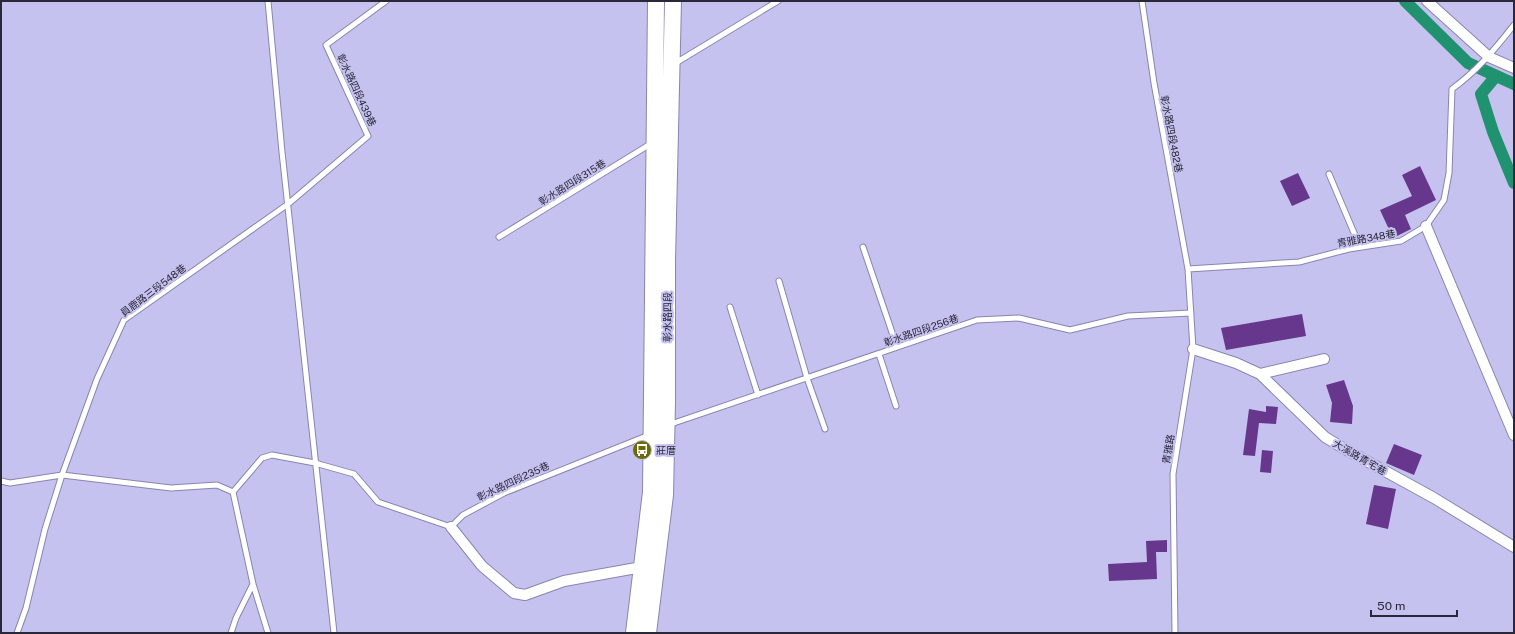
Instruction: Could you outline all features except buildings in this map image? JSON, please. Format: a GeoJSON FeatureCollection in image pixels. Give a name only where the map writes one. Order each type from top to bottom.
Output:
{"type":"FeatureCollection","features":[{"type":"Feature","properties":{"kind":"main road","name":"彰水路四段"},"geometry":{"type":"LineString","coordinates":[[648,633],[665,495],[659,430],[654,142],[656,1]]}},
{"type":"Feature","properties":{"kind":"main road","name":"彰水路四段"},"geometry":{"type":"LineString","coordinates":[[634,633],[659,430],[667,260],[673,1]]}},
{"type":"Feature","properties":{"kind":"main road"},"geometry":{"type":"LineString","coordinates":[[654,110],[670,112]]}},
{"type":"Feature","properties":{"kind":"street"},"geometry":{"type":"LineString","coordinates":[[1427,1],[1489,57],[1514,68]]}},
{"type":"Feature","properties":{"kind":"street"},"geometry":{"type":"LineString","coordinates":[[1426,226],[1514,435]]}},
{"type":"Feature","properties":{"kind":"street","name":"大溪路青宅巷"},"geometry":{"type":"LineString","coordinates":[[1193,348],[1236,363],[1260,374],[1325,437],[1434,498],[1514,547]]}},
{"type":"Feature","properties":{"kind":"street"},"geometry":{"type":"LineString","coordinates":[[1260,374],[1324,359]]}},
{"type":"Feature","properties":{"kind":"street"},"geometry":{"type":"LineString","coordinates":[[451,527],[482,566],[514,593],[525,595],[564,581],[642,567]]}},
{"type":"Feature","properties":{"kind":"lane"},"geometry":{"type":"LineString","coordinates":[[268,1],[315,463],[334,633]]}},
{"type":"Feature","properties":{"kind":"lane","name":"彰水路四段439巷"},"geometry":{"type":"LineString","coordinates":[[288,204],[368,136],[326,45],[386,1]]}},
{"type":"Feature","properties":{"kind":"lane"},"geometry":{"type":"LineString","coordinates":[[672,66],[778,1]]}},
{"type":"Feature","properties":{"kind":"lane","name":"彰水路四段482巷"},"geometry":{"type":"LineString","coordinates":[[1142,1],[1154,83],[1188,270]]}},
{"type":"Feature","properties":{"kind":"lane"},"geometry":{"type":"LineString","coordinates":[[1489,57],[1514,25]]}},
{"type":"Feature","properties":{"kind":"lane","name":"青雅路348巷"},"geometry":{"type":"LineString","coordinates":[[1188,270],[1299,262],[1360,247],[1401,241],[1426,226],[1444,200],[1449,173],[1452,89],[1470,76],[1489,57]]}},
{"type":"Feature","properties":{"kind":"lane","name":"彰水路四段315巷"},"geometry":{"type":"LineString","coordinates":[[499,237],[654,142]]}},
{"type":"Feature","properties":{"kind":"lane"},"geometry":{"type":"LineString","coordinates":[[1329,174],[1360,247]]}},
{"type":"Feature","properties":{"kind":"lane","name":"員鹿路三段548巷"},"geometry":{"type":"LineString","coordinates":[[17,633],[26,608],[45,529],[62,475],[97,379],[124,320],[288,204]]}},
{"type":"Feature","properties":{"kind":"lane"},"geometry":{"type":"LineString","coordinates":[[863,247],[897,347]]}},
{"type":"Feature","properties":{"kind":"lane","name":"青雅路"},"geometry":{"type":"LineString","coordinates":[[1175,633],[1173,474],[1193,348],[1188,270]]}},
{"type":"Feature","properties":{"kind":"lane"},"geometry":{"type":"LineString","coordinates":[[779,281],[806,378],[825,429]]}},
{"type":"Feature","properties":{"kind":"lane"},"geometry":{"type":"LineString","coordinates":[[730,307],[758,395]]}},
{"type":"Feature","properties":{"kind":"lane","name":"彰水路四段256巷"},"geometry":{"type":"LineString","coordinates":[[659,430],[977,320],[1019,318],[1070,330],[1128,316],[1190,313]]}},
{"type":"Feature","properties":{"kind":"lane"},"geometry":{"type":"LineString","coordinates":[[879,354],[896,406]]}},
{"type":"Feature","properties":{"kind":"lane","name":"彰水路四段235巷"},"geometry":{"type":"LineString","coordinates":[[451,527],[463,515],[504,493],[659,430]]}},
{"type":"Feature","properties":{"kind":"lane"},"geometry":{"type":"LineString","coordinates":[[233,492],[262,458],[272,455],[315,463],[354,474],[378,502],[451,527]]}},
{"type":"Feature","properties":{"kind":"lane"},"geometry":{"type":"LineString","coordinates":[[1,480],[10,483],[62,475],[171,488],[217,485],[233,492]]}},
{"type":"Feature","properties":{"kind":"lane"},"geometry":{"type":"LineString","coordinates":[[233,492],[253,584],[268,633]]}},
{"type":"Feature","properties":{"kind":"lane"},"geometry":{"type":"LineString","coordinates":[[231,633],[236,618],[253,584]]}},
{"type":"Feature","properties":{"kind":"waterway"},"geometry":{"type":"LineString","coordinates":[[1405,1],[1468,63],[1514,84]]}},
{"type":"Feature","properties":{"kind":"waterway"},"geometry":{"type":"LineString","coordinates":[[1496,76],[1481,94],[1493,132],[1514,183]]}},
{"type":"Feature","properties":{"kind":"place","name":"莊厝"},"geometry":{"type":"Point","coordinates":[642,450]}}]}
